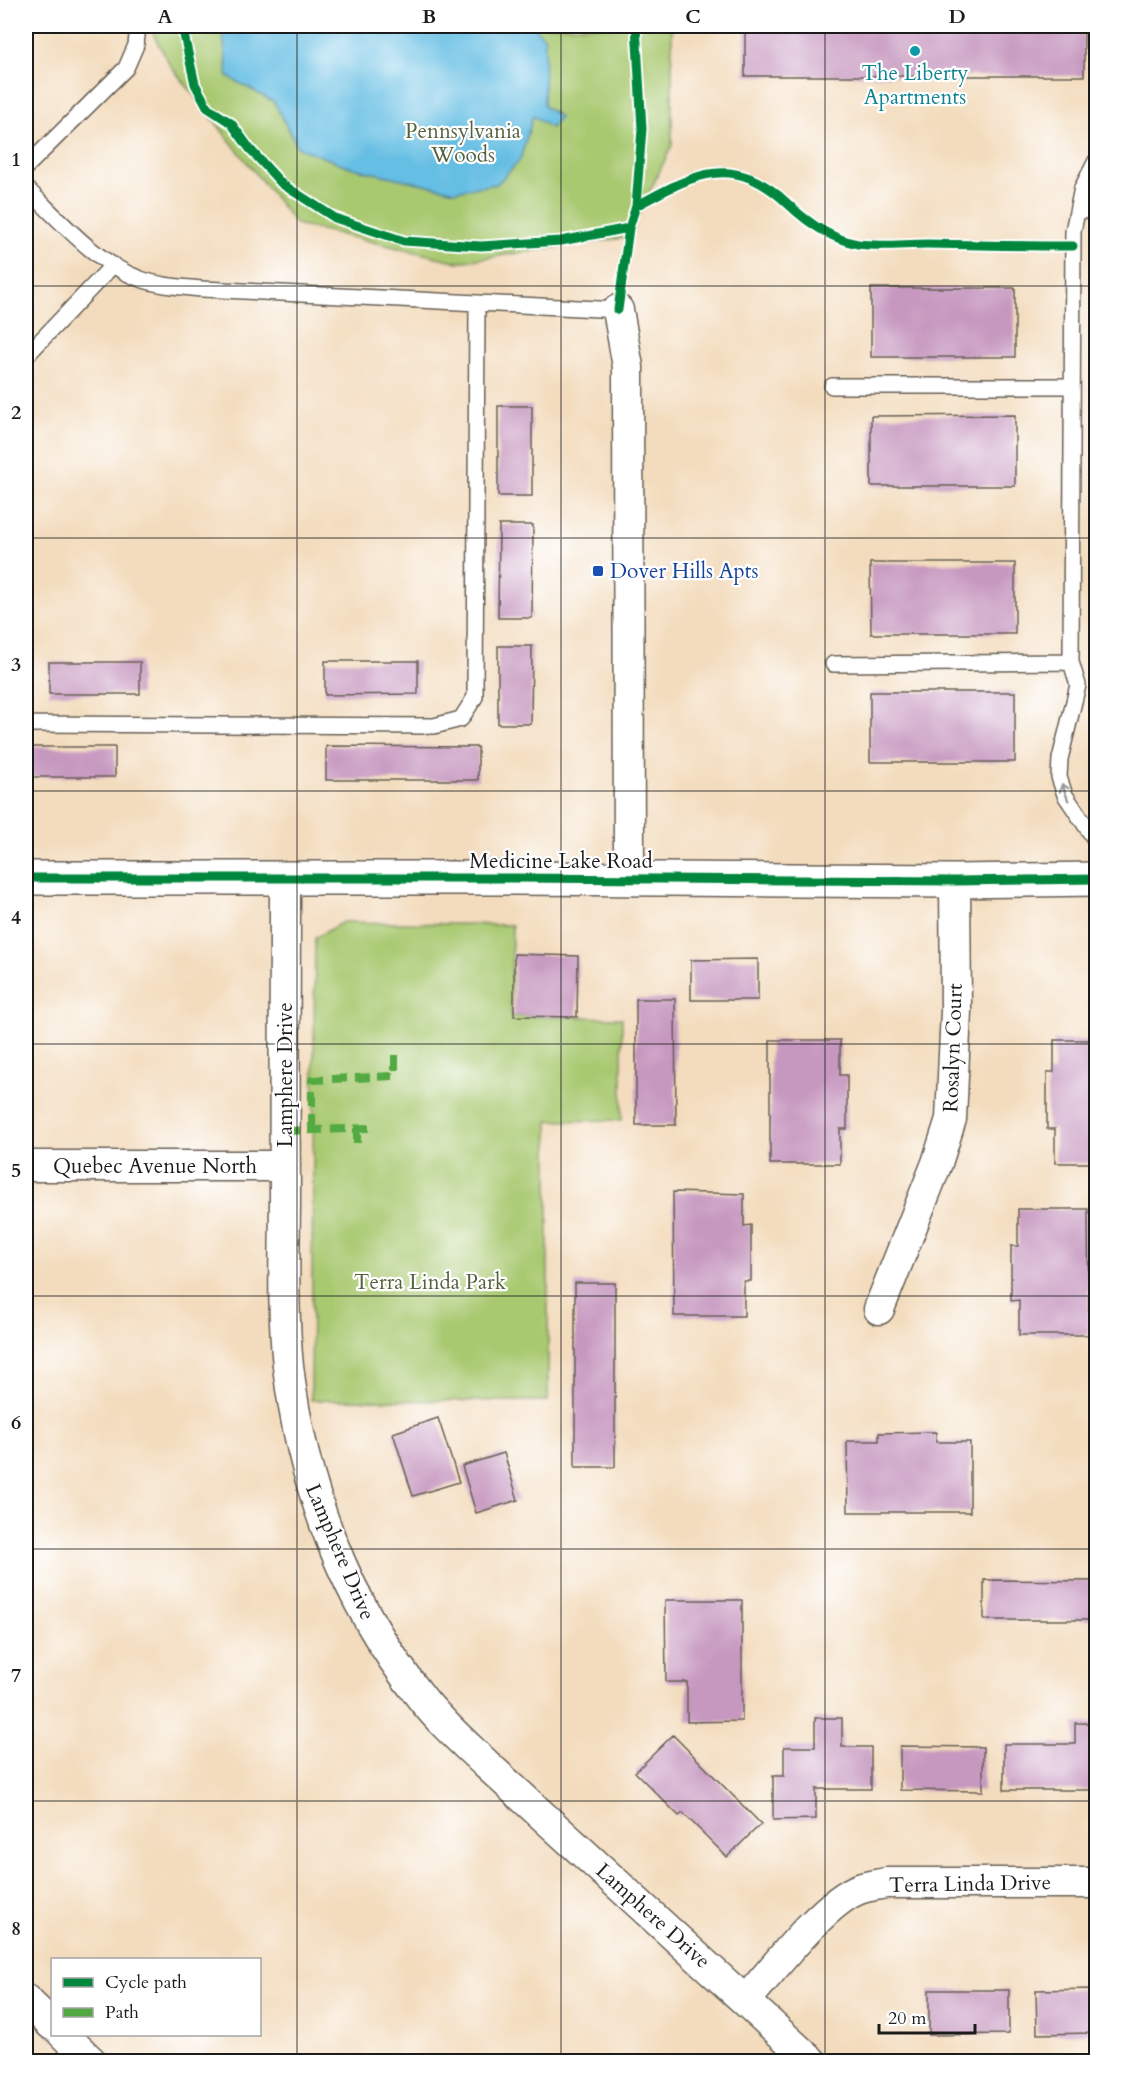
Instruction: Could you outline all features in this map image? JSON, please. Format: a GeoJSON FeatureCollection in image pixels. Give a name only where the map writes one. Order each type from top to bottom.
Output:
{"type":"FeatureCollection","features":[{"type":"Feature","properties":{"kind":"street"},"geometry":{"type":"LineString","coordinates":[[618,310],[628,367],[629,879]]}},
{"type":"Feature","properties":{"kind":"street","name":"Medicine Lake Road"},"geometry":{"type":"LineString","coordinates":[[26,878],[955,881],[1096,879]]}},
{"type":"Feature","properties":{"kind":"street","name":"Lamphere Drive"},"geometry":{"type":"LineString","coordinates":[[285,878],[288,1365],[308,1477],[336,1554],[373,1629],[420,1696],[441,1720],[486,1764],[812,2061]]}},
{"type":"Feature","properties":{"kind":"street","name":"Rosalyn Court"},"geometry":{"type":"LineString","coordinates":[[879,1309],[951,1119],[956,1011],[955,881]]}},
{"type":"Feature","properties":{"kind":"street","name":"Quebec Avenue North"},"geometry":{"type":"LineString","coordinates":[[26,1166],[285,1166]]}},
{"type":"Feature","properties":{"kind":"street","name":"Terra Linda Drive"},"geometry":{"type":"LineString","coordinates":[[746,2000],[836,1902],[858,1890],[886,1883],[1096,1883]]}},
{"type":"Feature","properties":{"kind":"street"},"geometry":{"type":"LineString","coordinates":[[26,2000],[51,2024]]}},
{"type":"Feature","properties":{"kind":"street"},"geometry":{"type":"LineString","coordinates":[[65,2036],[92,2061]]}},
{"type":"Feature","properties":{"kind":"lane"},"geometry":{"type":"LineString","coordinates":[[26,167],[126,68],[136,45],[138,26]]}},
{"type":"Feature","properties":{"kind":"lane"},"geometry":{"type":"LineString","coordinates":[[1096,161],[1082,188],[1073,231],[1071,662],[1078,685],[1060,759],[1059,777],[1074,812],[1096,841]]}},
{"type":"Feature","properties":{"kind":"lane"},"geometry":{"type":"LineString","coordinates":[[26,188],[105,261],[139,278],[182,287],[618,310]]}},
{"type":"Feature","properties":{"kind":"lane"},"geometry":{"type":"LineString","coordinates":[[1078,210],[1096,211]]}},
{"type":"Feature","properties":{"kind":"lane"},"geometry":{"type":"LineString","coordinates":[[26,356],[113,265]]}},
{"type":"Feature","properties":{"kind":"lane"},"geometry":{"type":"LineString","coordinates":[[26,722],[30,724],[434,726],[461,718],[475,697],[477,304]]}},
{"type":"Feature","properties":{"kind":"lane"},"geometry":{"type":"LineString","coordinates":[[832,386],[1071,386]]}},
{"type":"Feature","properties":{"kind":"lane"},"geometry":{"type":"LineString","coordinates":[[833,664],[1071,662]]}},
{"type":"Feature","properties":{"kind":"green space","name":"Pennsylvania Woods"},"geometry":{"type":"Polygon","coordinates":[[[149,26],[672,26],[672,145],[628,237],[458,262],[296,224],[170,65],[149,26]]]}},
{"type":"Feature","properties":{"kind":"green space","name":"Terra Linda Park"},"geometry":{"type":"Polygon","coordinates":[[[343,922],[512,925],[511,1016],[622,1018],[622,1120],[548,1121],[548,1401],[311,1400],[315,938],[343,922]]]}},
{"type":"Feature","properties":{"kind":"water"},"geometry":{"type":"Polygon","coordinates":[[[222,26],[533,26],[545,38],[544,106],[560,117],[551,128],[533,116],[520,160],[497,184],[455,191],[356,169],[298,148],[274,102],[228,77],[222,26]]]}},
{"type":"Feature","properties":{"kind":"building","name":"The Liberty Apartments"},"geometry":{"type":"Polygon","coordinates":[[[745,26],[1084,26],[1084,76],[745,76],[745,26]]]}},
{"type":"Feature","properties":{"kind":"building"},"geometry":{"type":"Polygon","coordinates":[[[871,288],[1015,288],[1015,357],[871,357],[871,288]]]}},
{"type":"Feature","properties":{"kind":"building"},"geometry":{"type":"Polygon","coordinates":[[[498,406],[532,406],[532,496],[498,496],[498,406]]]}},
{"type":"Feature","properties":{"kind":"building"},"geometry":{"type":"Polygon","coordinates":[[[1015,415],[1015,486],[871,486],[871,416],[1015,415]]]}},
{"type":"Feature","properties":{"kind":"building"},"geometry":{"type":"Polygon","coordinates":[[[499,525],[533,525],[532,618],[498,618],[499,525]]]}},
{"type":"Feature","properties":{"kind":"building"},"geometry":{"type":"Polygon","coordinates":[[[870,563],[1015,563],[1015,634],[871,634],[870,563]]]}},
{"type":"Feature","properties":{"kind":"building"},"geometry":{"type":"Polygon","coordinates":[[[498,646],[532,646],[531,724],[498,724],[498,646]]]}},
{"type":"Feature","properties":{"kind":"building"},"geometry":{"type":"Polygon","coordinates":[[[325,661],[418,661],[418,694],[325,695],[325,661]]]}},
{"type":"Feature","properties":{"kind":"building"},"geometry":{"type":"Polygon","coordinates":[[[49,662],[140,662],[140,694],[49,694],[49,662]]]}},
{"type":"Feature","properties":{"kind":"building"},"geometry":{"type":"Polygon","coordinates":[[[870,692],[1015,692],[1015,762],[870,762],[870,692]]]}},
{"type":"Feature","properties":{"kind":"building"},"geometry":{"type":"Polygon","coordinates":[[[326,746],[478,747],[478,780],[326,780],[326,746]]]}},
{"type":"Feature","properties":{"kind":"building"},"geometry":{"type":"Polygon","coordinates":[[[26,747],[115,747],[115,777],[26,777],[26,747]]]}},
{"type":"Feature","properties":{"kind":"building"},"geometry":{"type":"Polygon","coordinates":[[[514,954],[578,956],[577,1017],[514,1016],[514,954]]]}},
{"type":"Feature","properties":{"kind":"building"},"geometry":{"type":"Polygon","coordinates":[[[758,959],[758,1000],[691,1000],[691,960],[758,959]]]}},
{"type":"Feature","properties":{"kind":"building"},"geometry":{"type":"Polygon","coordinates":[[[636,999],[675,999],[676,1125],[636,1125],[636,999]]]}},
{"type":"Feature","properties":{"kind":"building"},"geometry":{"type":"Polygon","coordinates":[[[770,1040],[840,1040],[840,1075],[847,1075],[847,1129],[840,1129],[840,1164],[770,1164],[770,1040]]]}},
{"type":"Feature","properties":{"kind":"building"},"geometry":{"type":"Polygon","coordinates":[[[1054,1040],[1096,1040],[1096,1163],[1055,1163],[1055,1129],[1047,1129],[1047,1072],[1054,1072],[1054,1040]]]}},
{"type":"Feature","properties":{"kind":"building"},"geometry":{"type":"Polygon","coordinates":[[[673,1192],[744,1194],[744,1226],[751,1225],[751,1281],[744,1281],[744,1316],[674,1316],[673,1192]]]}},
{"type":"Feature","properties":{"kind":"building"},"geometry":{"type":"Polygon","coordinates":[[[1018,1209],[1088,1209],[1089,1335],[1019,1335],[1019,1300],[1011,1301],[1011,1246],[1018,1246],[1018,1209]]]}},
{"type":"Feature","properties":{"kind":"building"},"geometry":{"type":"Polygon","coordinates":[[[575,1283],[615,1283],[615,1467],[575,1467],[575,1283]]]}},
{"type":"Feature","properties":{"kind":"building"},"geometry":{"type":"Polygon","coordinates":[[[438,1418],[459,1482],[413,1496],[393,1433],[438,1418]]]}},
{"type":"Feature","properties":{"kind":"building"},"geometry":{"type":"Polygon","coordinates":[[[936,1432],[936,1442],[970,1442],[970,1512],[848,1512],[847,1441],[879,1441],[879,1433],[936,1432]]]}},
{"type":"Feature","properties":{"kind":"building"},"geometry":{"type":"Polygon","coordinates":[[[504,1453],[518,1500],[476,1513],[462,1466],[504,1453]]]}},
{"type":"Feature","properties":{"kind":"building"},"geometry":{"type":"Polygon","coordinates":[[[984,1580],[1096,1581],[1096,1620],[984,1620],[984,1580]]]}},
{"type":"Feature","properties":{"kind":"building"},"geometry":{"type":"Polygon","coordinates":[[[665,1600],[742,1600],[742,1721],[687,1722],[687,1682],[666,1682],[665,1600]]]}},
{"type":"Feature","properties":{"kind":"building"},"geometry":{"type":"Polygon","coordinates":[[[815,1718],[842,1718],[842,1747],[871,1747],[871,1789],[816,1789],[816,1819],[773,1820],[773,1776],[784,1776],[784,1747],[815,1747],[815,1718]]]}},
{"type":"Feature","properties":{"kind":"building"},"geometry":{"type":"Polygon","coordinates":[[[1075,1723],[1094,1723],[1094,1790],[1004,1790],[1004,1744],[1075,1744],[1075,1723]]]}},
{"type":"Feature","properties":{"kind":"building"},"geometry":{"type":"Polygon","coordinates":[[[673,1735],[761,1824],[727,1857],[683,1813],[679,1816],[635,1772],[673,1735]]]}},
{"type":"Feature","properties":{"kind":"building"},"geometry":{"type":"Polygon","coordinates":[[[900,1746],[983,1747],[983,1791],[900,1790],[900,1746]]]}},
{"type":"Feature","properties":{"kind":"building"},"geometry":{"type":"Polygon","coordinates":[[[1096,1989],[1096,2033],[1037,2034],[1036,1990],[1096,1989]]]}},
{"type":"Feature","properties":{"kind":"building"},"geometry":{"type":"Polygon","coordinates":[[[929,1990],[1009,1990],[1009,2034],[929,2035],[929,1990]]]}},
{"type":"Feature","properties":{"kind":"marked path"},"geometry":{"type":"LineString","coordinates":[[312,1129],[312,1080],[395,1076],[395,1053]]}},
{"type":"Feature","properties":{"kind":"marked path"},"geometry":{"type":"LineString","coordinates":[[357,1128],[357,1145]]}},
{"type":"Feature","properties":{"kind":"marked path"},"geometry":{"type":"LineString","coordinates":[[285,1131],[372,1128]]}},
{"type":"Feature","properties":{"kind":"cycle path"},"geometry":{"type":"LineString","coordinates":[[182,26],[195,84],[208,108],[231,123],[250,149],[282,184],[335,218],[404,241],[481,246],[561,241],[629,228]]}},
{"type":"Feature","properties":{"kind":"cycle path"},"geometry":{"type":"LineString","coordinates":[[636,26],[642,129],[636,206]]}},
{"type":"Feature","properties":{"kind":"cycle path"},"geometry":{"type":"LineString","coordinates":[[618,310],[629,228],[636,206],[676,185],[712,174],[730,173],[749,178],[768,188],[820,229],[848,242],[858,244],[1073,246]]}},
{"type":"Feature","properties":{"kind":"cycle path"},"geometry":{"type":"LineString","coordinates":[[26,878],[955,881],[1096,879]]}},
{"type":"Feature","properties":{"kind":"place","name":"The Liberty Apartments"},"geometry":{"type":"Point","coordinates":[915,51]}},
{"type":"Feature","properties":{"kind":"place","name":"Dover Hills Apts"},"geometry":{"type":"Point","coordinates":[598,571]}}]}
